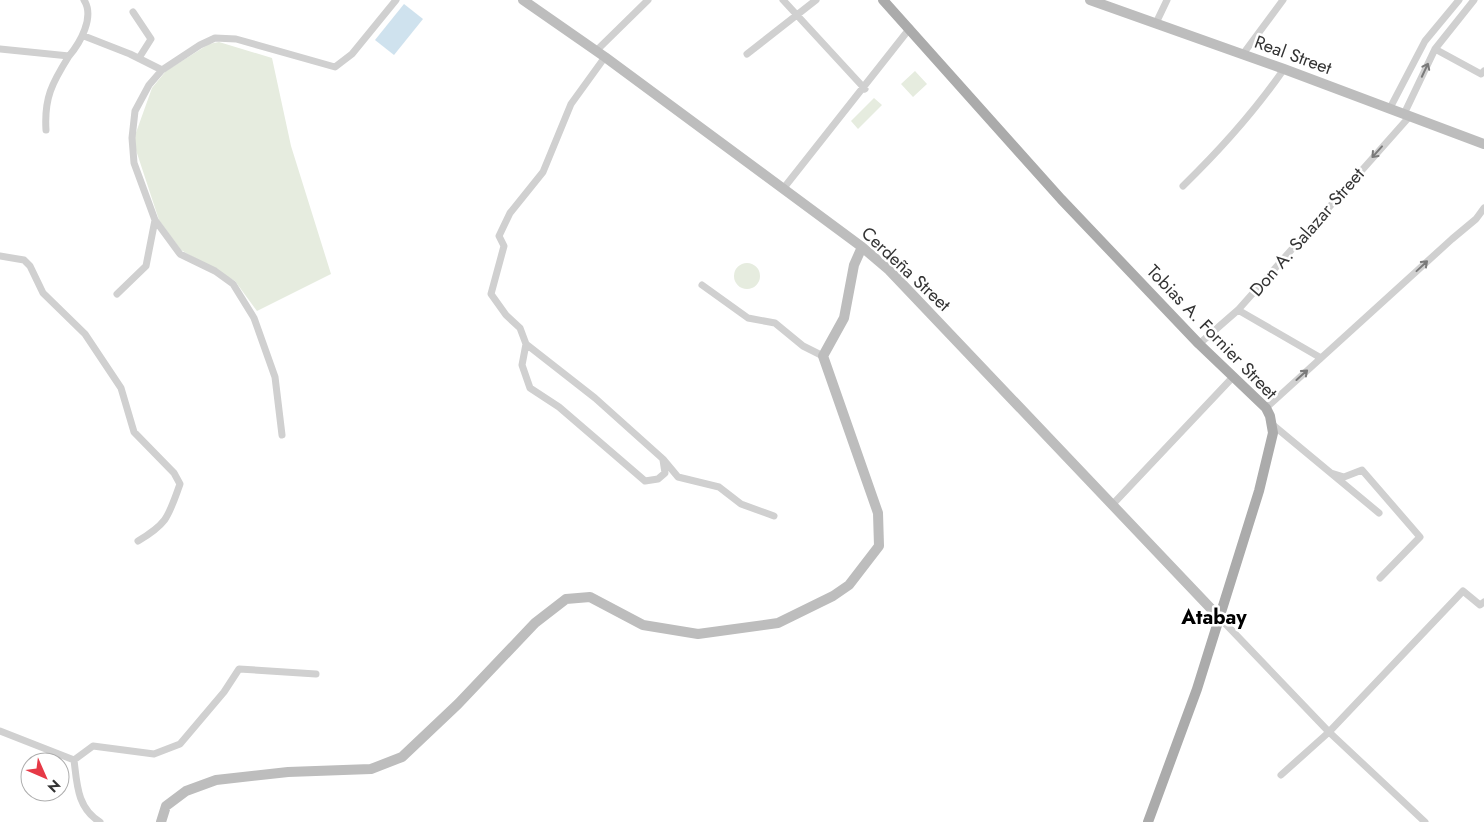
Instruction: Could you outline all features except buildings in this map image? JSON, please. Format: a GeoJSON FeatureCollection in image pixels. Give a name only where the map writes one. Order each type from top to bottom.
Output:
{"type":"FeatureCollection","features":[{"type":"Feature","properties":{"kind":"main road","name":"Cerdeña Street"},"geometry":{"type":"LineString","coordinates":[[524,0],[605,57],[862,246],[889,270],[1218,616]]}},
{"type":"Feature","properties":{"kind":"main road","name":"Tobias A. Fornier Street"},"geometry":{"type":"LineString","coordinates":[[883,0],[1061,198],[1200,344],[1266,408],[1272,425],[1271,444],[1259,491],[1218,616],[1197,689],[1148,822]]}},
{"type":"Feature","properties":{"kind":"main road","name":"Real Street"},"geometry":{"type":"LineString","coordinates":[[1090,0],[1103,2],[1156,23],[1284,68],[1484,144]]}},
{"type":"Feature","properties":{"kind":"main road"},"geometry":{"type":"LineString","coordinates":[[158,822],[166,806],[186,791],[216,780],[288,772],[371,769],[402,757],[458,704],[535,623],[566,599],[590,597],[642,625],[698,634],[778,623],[833,596],[849,585],[879,546],[878,513],[823,356],[844,318],[854,266],[862,246]]}},
{"type":"Feature","properties":{"kind":"street"},"geometry":{"type":"LineString","coordinates":[[46,130],[45,113],[51,85],[84,36],[86,8],[84,0]]}},
{"type":"Feature","properties":{"kind":"street"},"geometry":{"type":"LineString","coordinates":[[282,435],[275,377],[254,318],[233,284],[215,271],[180,254],[155,220],[134,163],[132,138],[135,111],[149,85],[162,70],[200,45],[215,38],[226,37],[335,67],[352,54],[396,0]]}},
{"type":"Feature","properties":{"kind":"street"},"geometry":{"type":"LineString","coordinates":[[596,51],[648,0]]}},
{"type":"Feature","properties":{"kind":"street"},"geometry":{"type":"LineString","coordinates":[[783,0],[864,89]]}},
{"type":"Feature","properties":{"kind":"street"},"geometry":{"type":"LineString","coordinates":[[747,54],[816,0]]}},
{"type":"Feature","properties":{"kind":"street"},"geometry":{"type":"LineString","coordinates":[[1156,23],[1168,0]]}},
{"type":"Feature","properties":{"kind":"street"},"geometry":{"type":"LineString","coordinates":[[1243,54],[1282,0]]}},
{"type":"Feature","properties":{"kind":"street"},"geometry":{"type":"LineString","coordinates":[[1390,108],[1424,41],[1459,0]]}},
{"type":"Feature","properties":{"kind":"street","name":"Don A. Salazar Street"},"geometry":{"type":"LineString","coordinates":[[1200,344],[1238,310],[1407,115],[1435,49],[1474,0]]}},
{"type":"Feature","properties":{"kind":"street"},"geometry":{"type":"LineString","coordinates":[[133,12],[151,38],[139,58]]}},
{"type":"Feature","properties":{"kind":"street"},"geometry":{"type":"LineString","coordinates":[[783,189],[864,89],[910,28]]}},
{"type":"Feature","properties":{"kind":"street"},"geometry":{"type":"LineString","coordinates":[[84,36],[139,58],[162,70]]}},
{"type":"Feature","properties":{"kind":"street"},"geometry":{"type":"LineString","coordinates":[[0,49],[69,56]]}},
{"type":"Feature","properties":{"kind":"street"},"geometry":{"type":"LineString","coordinates":[[1435,49],[1483,74]]}},
{"type":"Feature","properties":{"kind":"street"},"geometry":{"type":"LineString","coordinates":[[605,57],[571,104],[543,172],[510,213],[499,236],[504,246],[491,294],[506,315],[520,328],[526,344],[522,365],[530,388],[559,407],[644,481],[658,479],[665,473],[663,459]]}},
{"type":"Feature","properties":{"kind":"street"},"geometry":{"type":"LineString","coordinates":[[1183,186],[1207,162],[1267,94],[1284,68]]}},
{"type":"Feature","properties":{"kind":"street"},"geometry":{"type":"LineString","coordinates":[[1266,408],[1476,219],[1484,208]]}},
{"type":"Feature","properties":{"kind":"street"},"geometry":{"type":"LineString","coordinates":[[117,294],[146,266],[155,220]]}},
{"type":"Feature","properties":{"kind":"street"},"geometry":{"type":"LineString","coordinates":[[0,256],[24,260],[30,266],[43,293],[85,334],[121,388],[134,432],[174,473],[180,484],[168,518],[158,529],[138,541]]}},
{"type":"Feature","properties":{"kind":"street"},"geometry":{"type":"LineString","coordinates":[[702,285],[748,318],[775,323],[803,346],[823,356]]}},
{"type":"Feature","properties":{"kind":"street"},"geometry":{"type":"LineString","coordinates":[[1238,310],[1321,358]]}},
{"type":"Feature","properties":{"kind":"street"},"geometry":{"type":"LineString","coordinates":[[526,344],[595,398],[663,459],[678,476],[719,487],[741,504],[774,516]]}},
{"type":"Feature","properties":{"kind":"street"},"geometry":{"type":"LineString","coordinates":[[1113,504],[1233,377]]}},
{"type":"Feature","properties":{"kind":"street"},"geometry":{"type":"LineString","coordinates":[[1272,425],[1379,513]]}},
{"type":"Feature","properties":{"kind":"street"},"geometry":{"type":"LineString","coordinates":[[1331,473],[1344,477],[1362,470],[1420,537],[1380,578]]}},
{"type":"Feature","properties":{"kind":"street"},"geometry":{"type":"LineString","coordinates":[[1281,775],[1329,732],[1463,591],[1480,605],[1484,602]]}},
{"type":"Feature","properties":{"kind":"street"},"geometry":{"type":"LineString","coordinates":[[1218,616],[1329,732],[1425,822]]}},
{"type":"Feature","properties":{"kind":"street"},"geometry":{"type":"LineString","coordinates":[[74,760],[93,746],[154,754],[180,744],[224,692],[239,669],[316,674]]}},
{"type":"Feature","properties":{"kind":"street"},"geometry":{"type":"LineString","coordinates":[[0,731],[74,760]]}},
{"type":"Feature","properties":{"kind":"street"},"geometry":{"type":"LineString","coordinates":[[74,760],[79,796],[89,815],[100,822]]}},
{"type":"Feature","properties":{"kind":"shaded area"},"geometry":{"type":"Polygon","coordinates":[[[219,42],[272,58],[291,146],[331,274],[257,311],[235,281],[181,250],[159,220],[133,141],[152,88],[166,71],[209,44],[219,42]]]}},
{"type":"Feature","properties":{"kind":"shaded area"},"geometry":{"type":"Polygon","coordinates":[[[915,71],[927,84],[913,97],[901,84],[915,71]]]}},
{"type":"Feature","properties":{"kind":"shaded area"},"geometry":{"type":"Polygon","coordinates":[[[874,98],[882,105],[858,129],[851,121],[874,98]]]}},
{"type":"Feature","properties":{"kind":"shaded area"},"geometry":{"type":"Polygon","coordinates":[[[747,263],[756,267],[760,276],[756,285],[747,289],[738,285],[734,276],[738,267],[747,263]]]}},
{"type":"Feature","properties":{"kind":"water"},"geometry":{"type":"Polygon","coordinates":[[[404,4],[423,19],[394,55],[375,40],[404,4]]]}},
{"type":"Feature","properties":{"kind":"district","name":"Atabay"},"geometry":{"type":"Point","coordinates":[1214,617]}}]}
